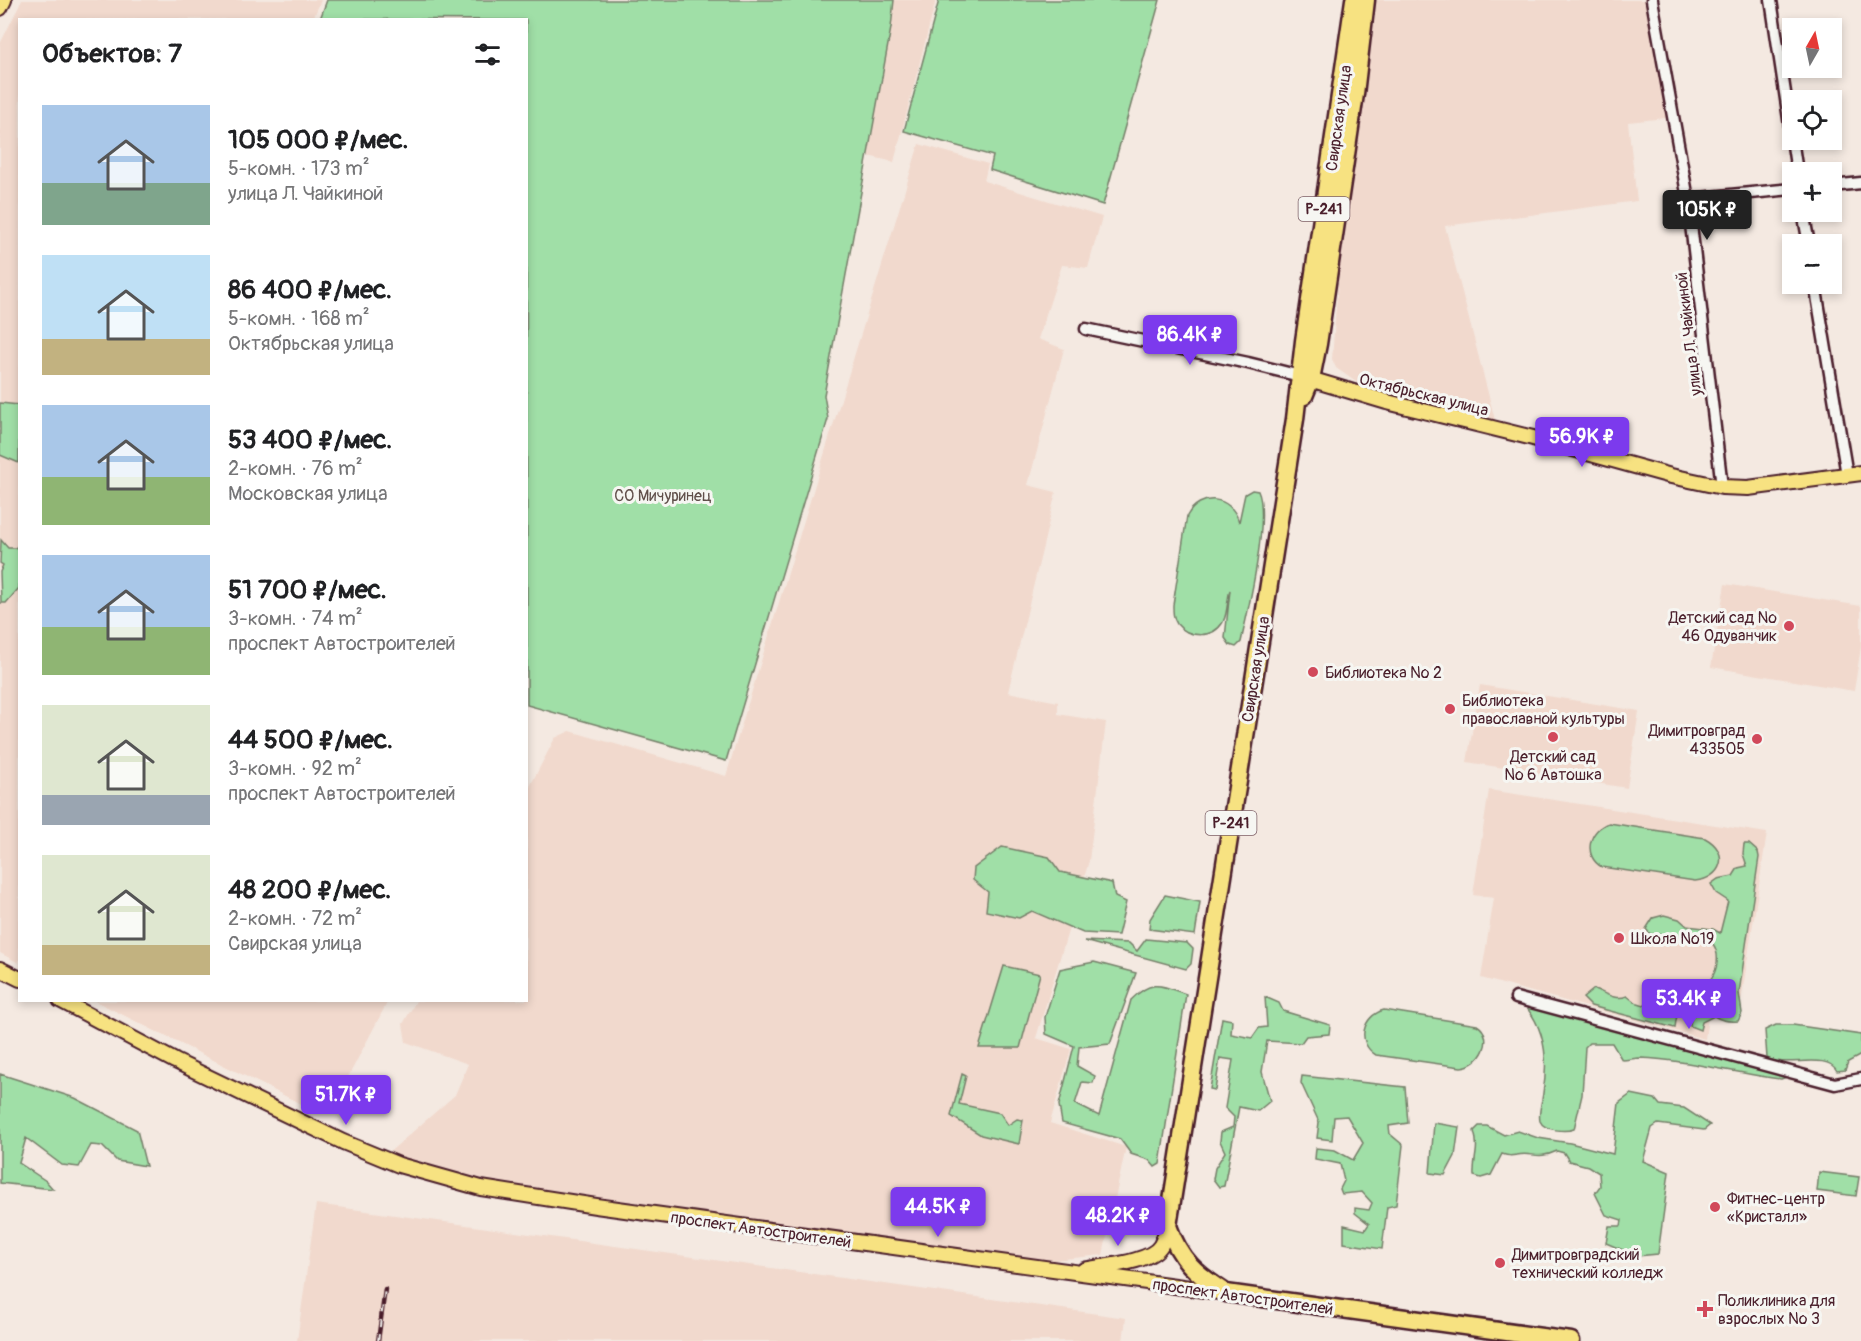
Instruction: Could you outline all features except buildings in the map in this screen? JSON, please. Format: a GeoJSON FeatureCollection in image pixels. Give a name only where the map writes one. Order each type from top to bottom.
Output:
{"type":"FeatureCollection","features":[{"type":"Feature","properties":{"kind":"highway","name":"Свирская улица"},"geometry":{"type":"LineString","coordinates":[[1168,1226],[1295,419],[1305,377],[1354,0]]}},
{"type":"Feature","properties":{"kind":"highway","name":"Свирская улица"},"geometry":{"type":"LineString","coordinates":[[1305,377],[1318,344],[1355,94],[1366,0]]}},
{"type":"Feature","properties":{"kind":"highway"},"geometry":{"type":"LineString","coordinates":[[1168,1226],[1180,1253],[1192,1270],[1226,1293]]}},
{"type":"Feature","properties":{"kind":"highway","name":"проспект Автостроителей"},"geometry":{"type":"LineString","coordinates":[[1226,1293],[1571,1341]]}},
{"type":"Feature","properties":{"kind":"main road"},"geometry":{"type":"LineString","coordinates":[[0,8],[4,0]]}},
{"type":"Feature","properties":{"kind":"main road","name":"Октябрьская улица"},"geometry":{"type":"LineString","coordinates":[[1305,377],[1347,392],[1533,438],[1671,476],[1722,487],[1748,488],[1854,474]]}},
{"type":"Feature","properties":{"kind":"main road"},"geometry":{"type":"LineString","coordinates":[[0,969],[18,979]]}},
{"type":"Feature","properties":{"kind":"main road","name":"проспект Автостроителей"},"geometry":{"type":"LineString","coordinates":[[64,1002],[186,1066],[343,1142],[399,1164],[472,1186],[503,1193],[1226,1293]]}},
{"type":"Feature","properties":{"kind":"main road","name":"Свирская улица"},"geometry":{"type":"LineString","coordinates":[[1074,1272],[1139,1259],[1151,1254],[1161,1246],[1168,1226]]}},
{"type":"Feature","properties":{"kind":"street","name":"улица Л. Чайкиной"},"geometry":{"type":"LineString","coordinates":[[1652,0],[1688,199],[1722,487]]}},
{"type":"Feature","properties":{"kind":"street"},"geometry":{"type":"LineString","coordinates":[[1771,0],[1795,162]]}},
{"type":"Feature","properties":{"kind":"street"},"geometry":{"type":"LineString","coordinates":[[1842,185],[1861,183]]}},
{"type":"Feature","properties":{"kind":"street"},"geometry":{"type":"LineString","coordinates":[[1688,199],[1782,190]]}},
{"type":"Feature","properties":{"kind":"street"},"geometry":{"type":"LineString","coordinates":[[1817,294],[1854,474]]}},
{"type":"Feature","properties":{"kind":"street","name":"Октябрьская улица"},"geometry":{"type":"LineString","coordinates":[[1086,329],[1305,377]]}},
{"type":"Feature","properties":{"kind":"street"},"geometry":{"type":"LineString","coordinates":[[1516,998],[1835,1084],[1861,1079]]}},
{"type":"Feature","properties":{"kind":"shaded area"},"geometry":{"type":"Polygon","coordinates":[[[22,0],[321,0],[313,18],[18,18],[18,962],[0,953],[0,44],[22,0]]]}},
{"type":"Feature","properties":{"kind":"shaded area"},"geometry":{"type":"Polygon","coordinates":[[[894,0],[936,0],[894,162],[868,156],[894,0]]]}},
{"type":"Feature","properties":{"kind":"shaded area"},"geometry":{"type":"Polygon","coordinates":[[[1373,0],[1654,0],[1675,117],[1628,122],[1637,201],[1445,226],[1495,420],[1356,382],[1336,368],[1332,359],[1342,228],[1373,0]]]}},
{"type":"Feature","properties":{"kind":"shaded area"},"geometry":{"type":"Polygon","coordinates":[[[919,144],[988,164],[984,181],[1102,217],[1088,268],[1062,265],[1038,339],[1064,349],[1028,485],[1056,492],[1008,692],[1058,702],[1058,714],[1106,722],[1089,861],[1036,1038],[1071,1049],[1050,1123],[1126,1147],[1103,1255],[1044,1261],[493,1186],[386,1155],[455,1095],[468,1064],[406,1042],[403,1024],[415,1002],[528,1002],[528,790],[555,738],[570,731],[726,776],[919,144]]]}},
{"type":"Feature","properties":{"kind":"shaded area","name":"Детский сад № 46 Одуванчик"},"geometry":{"type":"Polygon","coordinates":[[[1725,584],[1861,606],[1861,647],[1854,691],[1711,667],[1725,584]]]}},
{"type":"Feature","properties":{"kind":"shaded area","name":"Детский сад № 6 Автошка"},"geometry":{"type":"Polygon","coordinates":[[[1480,685],[1639,711],[1627,788],[1467,762],[1480,685]]]}},
{"type":"Feature","properties":{"kind":"shaded area","name":"Школа №19"},"geometry":{"type":"Polygon","coordinates":[[[1489,790],[1767,833],[1739,1014],[1709,1009],[1705,1039],[1481,978],[1494,898],[1473,895],[1489,790]]]}},
{"type":"Feature","properties":{"kind":"shaded area"},"geometry":{"type":"Polygon","coordinates":[[[97,1002],[387,1002],[346,1081],[324,1098],[307,1107],[97,1002]]]}},
{"type":"Feature","properties":{"kind":"shaded area"},"geometry":{"type":"Polygon","coordinates":[[[316,1204],[1126,1318],[1123,1341],[297,1341],[316,1204]]]}},
{"type":"Feature","properties":{"kind":"green space","name":"СО Мичуринец"},"geometry":{"type":"Polygon","coordinates":[[[327,0],[894,0],[891,28],[824,395],[828,419],[726,761],[528,705],[528,18],[320,18],[327,0]]]}},
{"type":"Feature","properties":{"kind":"green space"},"geometry":{"type":"Polygon","coordinates":[[[939,0],[1160,0],[1103,205],[990,170],[993,156],[904,131],[939,0]]]}},
{"type":"Feature","properties":{"kind":"green space"},"geometry":{"type":"Polygon","coordinates":[[[0,403],[18,405],[18,463],[0,455],[0,403]]]}},
{"type":"Feature","properties":{"kind":"green space"},"geometry":{"type":"Polygon","coordinates":[[[1252,490],[1258,491],[1261,504],[1260,542],[1241,642],[1236,647],[1230,645],[1225,638],[1230,590],[1223,622],[1219,628],[1207,634],[1194,634],[1182,629],[1175,619],[1173,605],[1187,516],[1199,503],[1215,500],[1229,506],[1239,522],[1245,494],[1252,490]]]}},
{"type":"Feature","properties":{"kind":"green space"},"geometry":{"type":"Polygon","coordinates":[[[1,540],[8,548],[18,546],[18,589],[6,603],[1,603],[0,572],[3,565],[0,563],[1,540]]]}},
{"type":"Feature","properties":{"kind":"green space"},"geometry":{"type":"Polygon","coordinates":[[[1609,823],[1705,838],[1718,850],[1720,864],[1712,875],[1695,881],[1602,867],[1592,856],[1590,843],[1597,831],[1609,823]]]}},
{"type":"Feature","properties":{"kind":"green space"},"geometry":{"type":"Polygon","coordinates":[[[1744,844],[1749,844],[1758,852],[1759,857],[1739,993],[1742,1013],[1738,1021],[1726,1021],[1714,1016],[1702,1022],[1700,1030],[1690,1026],[1692,1012],[1700,989],[1715,972],[1717,957],[1713,944],[1671,935],[1650,934],[1646,929],[1653,918],[1664,915],[1679,919],[1687,926],[1713,929],[1720,933],[1728,901],[1716,893],[1711,884],[1718,879],[1733,876],[1738,868],[1747,866],[1743,854],[1744,844]]]}},
{"type":"Feature","properties":{"kind":"green space"},"geometry":{"type":"Polygon","coordinates":[[[1002,847],[1049,857],[1060,872],[1112,883],[1115,897],[1126,902],[1118,935],[1083,933],[1032,911],[1019,918],[986,911],[988,892],[973,880],[974,868],[1002,847]]]}},
{"type":"Feature","properties":{"kind":"green space"},"geometry":{"type":"Polygon","coordinates":[[[1165,895],[1200,902],[1195,935],[1149,929],[1150,919],[1165,895]]]}},
{"type":"Feature","properties":{"kind":"green space"},"geometry":{"type":"Polygon","coordinates":[[[1146,939],[1187,943],[1193,949],[1191,964],[1186,969],[1084,941],[1129,943],[1137,951],[1146,939]]]}},
{"type":"Feature","properties":{"kind":"green space"},"geometry":{"type":"Polygon","coordinates":[[[1094,962],[1136,973],[1110,1044],[1079,1047],[1077,1066],[1095,1076],[1093,1083],[1082,1082],[1075,1104],[1099,1116],[1131,1000],[1151,986],[1163,986],[1186,994],[1160,1164],[1155,1167],[1149,1160],[1131,1154],[1120,1139],[1062,1123],[1059,1105],[1074,1046],[1046,1034],[1045,1017],[1060,969],[1094,962]]]}},
{"type":"Feature","properties":{"kind":"green space"},"geometry":{"type":"Polygon","coordinates":[[[1004,966],[1040,974],[1020,1048],[979,1048],[1004,966]]]}},
{"type":"Feature","properties":{"kind":"green space"},"geometry":{"type":"Polygon","coordinates":[[[1666,984],[1679,991],[1675,1028],[1591,1006],[1583,998],[1594,989],[1614,997],[1627,996],[1644,1005],[1652,1000],[1666,984]]]}},
{"type":"Feature","properties":{"kind":"green space"},"geometry":{"type":"Polygon","coordinates":[[[1265,997],[1279,1003],[1283,1011],[1330,1025],[1329,1034],[1306,1036],[1301,1043],[1267,1041],[1262,1072],[1270,1101],[1258,1111],[1239,1107],[1224,1186],[1219,1187],[1213,1179],[1215,1168],[1225,1152],[1220,1141],[1221,1132],[1233,1127],[1234,1117],[1225,1108],[1233,1060],[1220,1058],[1215,1090],[1210,1089],[1222,1018],[1232,1020],[1231,1034],[1252,1038],[1259,1028],[1267,1027],[1265,997]]]}},
{"type":"Feature","properties":{"kind":"green space"},"geometry":{"type":"Polygon","coordinates":[[[1528,1004],[1790,1076],[1781,1079],[1658,1059],[1622,1060],[1612,1043],[1589,1043],[1585,1047],[1582,1095],[1574,1129],[1550,1129],[1540,1121],[1545,1082],[1544,1049],[1538,1027],[1527,1008],[1528,1004]]]}},
{"type":"Feature","properties":{"kind":"green space"},"geometry":{"type":"Polygon","coordinates":[[[1384,1010],[1477,1025],[1483,1030],[1485,1036],[1484,1050],[1475,1062],[1461,1067],[1376,1055],[1366,1044],[1364,1030],[1371,1018],[1384,1010]]]}},
{"type":"Feature","properties":{"kind":"green space"},"geometry":{"type":"Polygon","coordinates":[[[1776,1025],[1793,1025],[1861,1035],[1861,1055],[1848,1062],[1845,1070],[1837,1071],[1825,1062],[1775,1061],[1767,1058],[1765,1030],[1776,1025]]]}},
{"type":"Feature","properties":{"kind":"green space"},"geometry":{"type":"Polygon","coordinates":[[[0,1074],[75,1098],[137,1130],[146,1166],[117,1161],[102,1146],[91,1145],[79,1167],[62,1165],[26,1138],[19,1163],[46,1181],[53,1189],[0,1183],[0,1074]]]}},
{"type":"Feature","properties":{"kind":"green space"},"geometry":{"type":"Polygon","coordinates":[[[962,1074],[966,1076],[959,1104],[1000,1113],[1008,1125],[1017,1119],[1023,1120],[1019,1144],[981,1135],[951,1116],[962,1074]]]}},
{"type":"Feature","properties":{"kind":"green space"},"geometry":{"type":"Polygon","coordinates":[[[1302,1076],[1405,1087],[1408,1123],[1389,1126],[1390,1134],[1403,1145],[1396,1205],[1387,1207],[1382,1249],[1344,1243],[1344,1225],[1365,1230],[1369,1224],[1355,1213],[1355,1208],[1369,1210],[1372,1203],[1362,1192],[1342,1194],[1340,1189],[1344,1181],[1340,1164],[1315,1159],[1316,1148],[1335,1150],[1353,1160],[1363,1143],[1347,1116],[1334,1117],[1332,1140],[1317,1138],[1319,1122],[1301,1083],[1302,1076]]]}},
{"type":"Feature","properties":{"kind":"green space"},"geometry":{"type":"Polygon","coordinates":[[[1631,1094],[1655,1099],[1660,1105],[1684,1108],[1710,1125],[1704,1130],[1658,1124],[1652,1128],[1643,1161],[1669,1172],[1658,1254],[1637,1256],[1606,1243],[1609,1226],[1621,1226],[1622,1220],[1606,1215],[1595,1193],[1600,1186],[1599,1173],[1588,1166],[1569,1161],[1564,1153],[1557,1151],[1550,1154],[1510,1156],[1502,1154],[1491,1175],[1481,1178],[1474,1176],[1476,1144],[1474,1131],[1479,1126],[1487,1126],[1504,1135],[1518,1131],[1538,1138],[1613,1154],[1619,1103],[1631,1094]]]}},
{"type":"Feature","properties":{"kind":"green space"},"geometry":{"type":"Polygon","coordinates":[[[1434,1123],[1459,1127],[1455,1156],[1445,1175],[1430,1173],[1434,1123]]]}},
{"type":"Feature","properties":{"kind":"green space"},"geometry":{"type":"Polygon","coordinates":[[[1819,1172],[1859,1177],[1856,1196],[1817,1191],[1819,1172]]]}},
{"type":"Feature","properties":{"kind":"railway"},"geometry":{"type":"LineString","coordinates":[[378,1341],[385,1289]]}},
{"type":"Feature","properties":{"kind":"place","name":"Детский сад № 46 Одуванчик"},"geometry":{"type":"Point","coordinates":[1789,626]}},
{"type":"Feature","properties":{"kind":"place","name":"Библиотека № 2"},"geometry":{"type":"Point","coordinates":[1313,672]}},
{"type":"Feature","properties":{"kind":"place","name":"Библиотека православной культуры"},"geometry":{"type":"Point","coordinates":[1450,709]}},
{"type":"Feature","properties":{"kind":"place","name":"Детский сад № 6 Автошка"},"geometry":{"type":"Point","coordinates":[1553,737]}},
{"type":"Feature","properties":{"kind":"place","name":"Димитровград 433505"},"geometry":{"type":"Point","coordinates":[1757,739]}},
{"type":"Feature","properties":{"kind":"place","name":"Школа №19"},"geometry":{"type":"Point","coordinates":[1619,938]}},
{"type":"Feature","properties":{"kind":"place","name":"Фитнес-центр «Кристалл»"},"geometry":{"type":"Point","coordinates":[1715,1207]}},
{"type":"Feature","properties":{"kind":"place","name":"Димитровградский технический колледж"},"geometry":{"type":"Point","coordinates":[1500,1263]}},
{"type":"Feature","properties":{"kind":"place","name":"Поликлиника для взрослых № 3"},"geometry":{"type":"Point","coordinates":[1705,1309]}}]}
